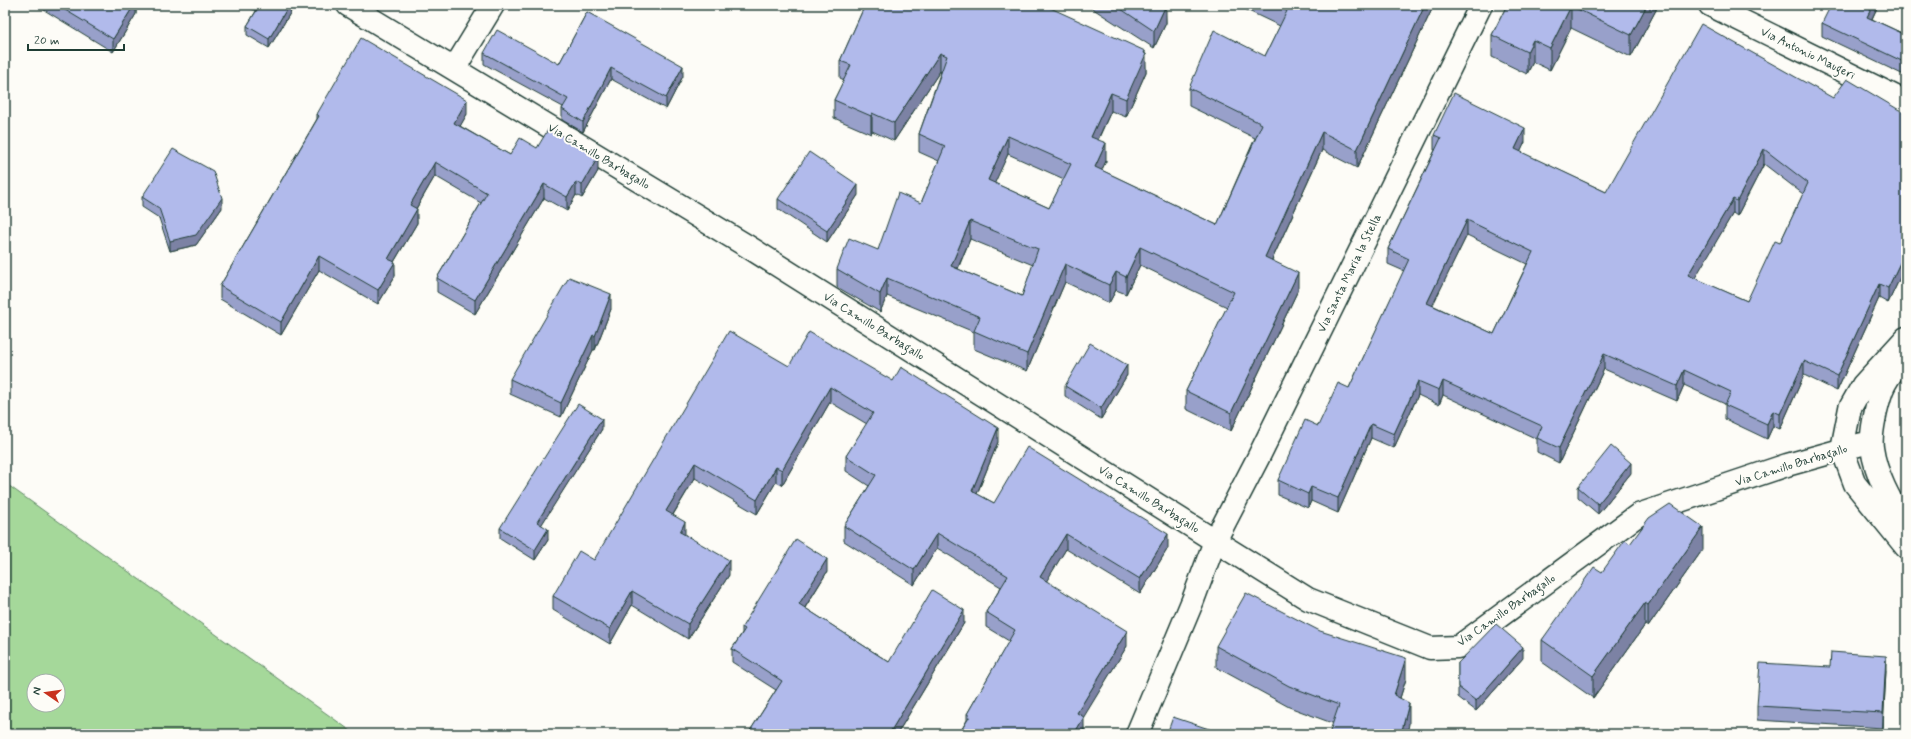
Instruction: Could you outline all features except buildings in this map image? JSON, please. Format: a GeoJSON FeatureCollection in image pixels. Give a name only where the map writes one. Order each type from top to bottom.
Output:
{"type":"FeatureCollection","features":[{"type":"Feature","properties":{"kind":"street","name":"Via Camillo Barbagallo"},"geometry":{"type":"LineString","coordinates":[[348,5],[747,246],[1308,599],[1430,648],[1458,647],[1638,515],[1786,465],[1862,444],[1872,447]]}},
{"type":"Feature","properties":{"kind":"street"},"geometry":{"type":"LineString","coordinates":[[454,69],[493,5]]}},
{"type":"Feature","properties":{"kind":"street","name":"Via Santa Maria la Stella"},"geometry":{"type":"LineString","coordinates":[[1137,734],[1193,600],[1215,541],[1258,458],[1481,5]]}},
{"type":"Feature","properties":{"kind":"street","name":"Via Antonio Maugeri"},"geometry":{"type":"LineString","coordinates":[[1710,5],[1906,102]]}},
{"type":"Feature","properties":{"kind":"street"},"geometry":{"type":"LineString","coordinates":[[1906,338],[1863,385],[1850,408],[1842,449],[1855,484],[1906,547]]}},
{"type":"Feature","properties":{"kind":"street"},"geometry":{"type":"LineString","coordinates":[[1906,351],[1882,389],[1875,420],[1872,447],[1879,475],[1888,497],[1906,527]]}},
{"type":"Feature","properties":{"kind":"green space"},"geometry":{"type":"Polygon","coordinates":[[[5,483],[355,734],[5,734],[5,483]]]}}]}
